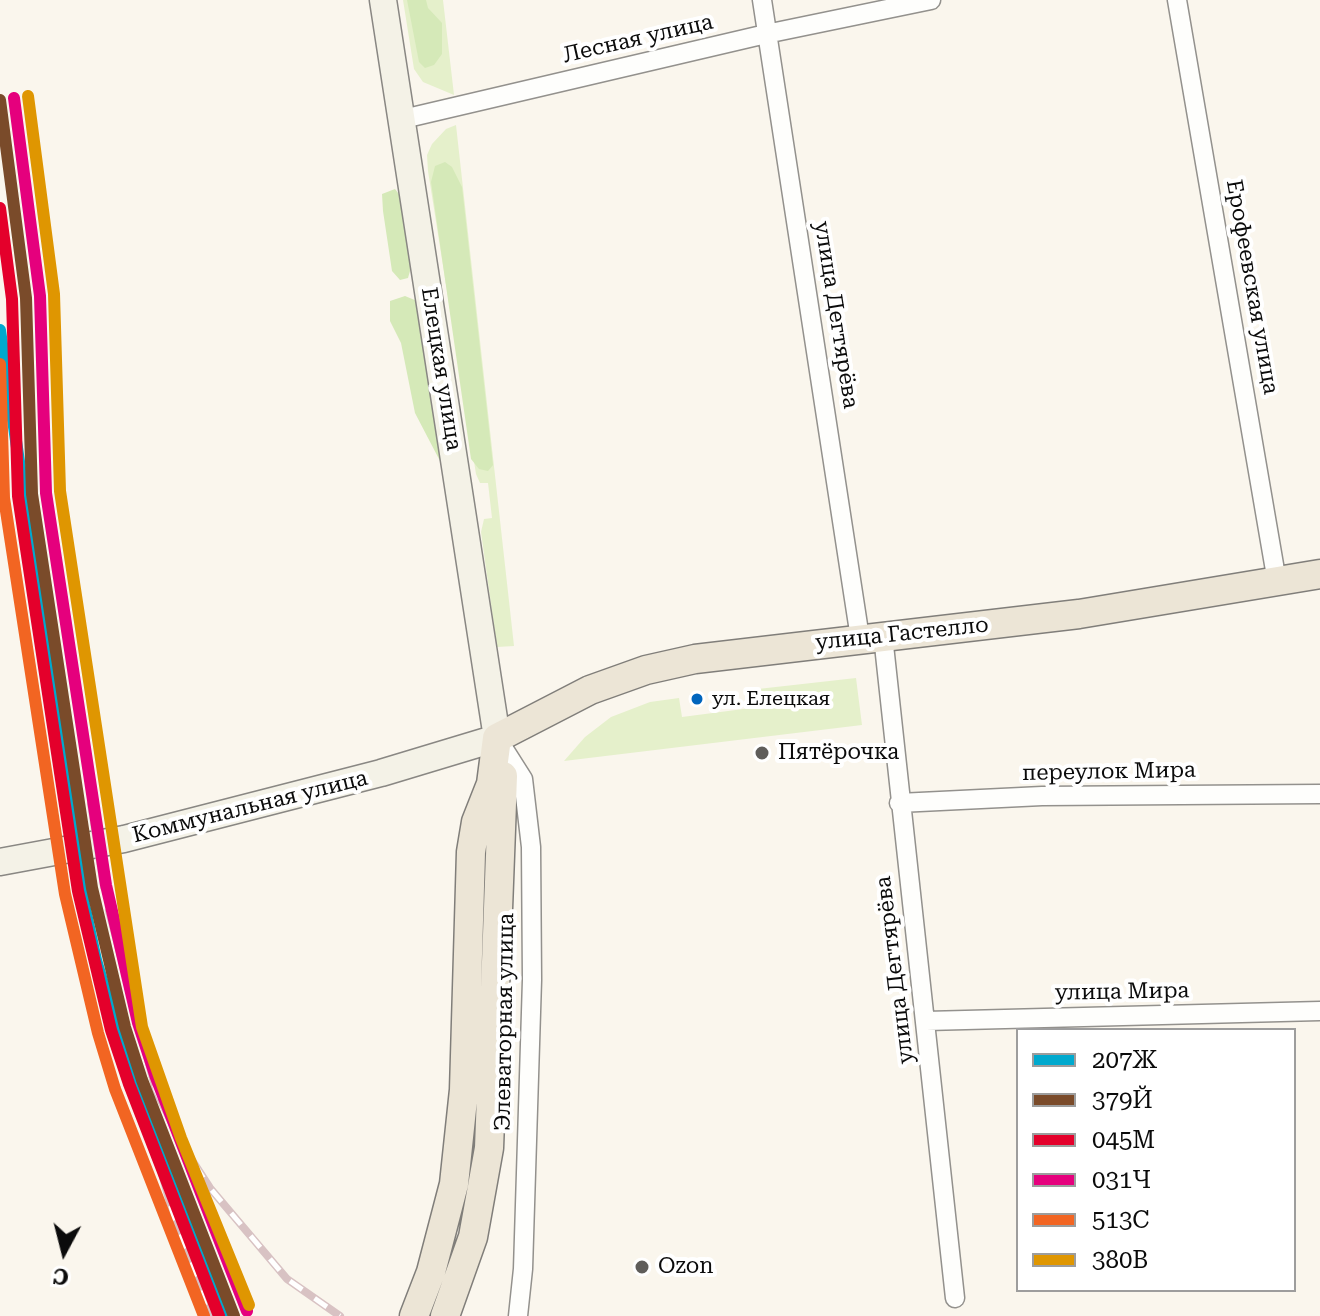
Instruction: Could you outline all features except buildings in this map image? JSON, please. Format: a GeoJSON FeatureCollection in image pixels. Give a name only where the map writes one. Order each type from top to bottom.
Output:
{"type":"FeatureCollection","features":[{"type":"Feature","properties":{"kind":"main road","name":"Елецкая улица"},"geometry":{"type":"LineString","coordinates":[[383,0],[497,738]]}},
{"type":"Feature","properties":{"kind":"main road","name":"улица Гастелло"},"geometry":{"type":"LineString","coordinates":[[497,738],[552,706],[646,670],[695,659],[1079,614],[1320,574]]}},
{"type":"Feature","properties":{"kind":"main road","name":"Коммунальная улица"},"geometry":{"type":"LineString","coordinates":[[0,862],[124,839],[394,770],[497,738]]}},
{"type":"Feature","properties":{"kind":"main road"},"geometry":{"type":"LineString","coordinates":[[414,1316],[431,1272],[454,1184],[467,1034],[471,852],[476,822],[491,784],[497,738]]}},
{"type":"Feature","properties":{"kind":"main road"},"geometry":{"type":"LineString","coordinates":[[445,1316],[473,1237],[490,1134],[495,1034],[497,850],[504,782],[497,738]]}},
{"type":"Feature","properties":{"kind":"street","name":"улица Дегтярёва"},"geometry":{"type":"LineString","coordinates":[[762,0],[816,335],[899,803],[955,1298]]}},
{"type":"Feature","properties":{"kind":"street","name":"Лесная улица"},"geometry":{"type":"LineString","coordinates":[[403,119],[766,34],[931,0]]}},
{"type":"Feature","properties":{"kind":"street","name":"Ерофеевская улица"},"geometry":{"type":"LineString","coordinates":[[1177,0],[1277,582]]}},
{"type":"Feature","properties":{"kind":"street","name":"Элеваторная улица"},"geometry":{"type":"LineString","coordinates":[[497,738],[523,779],[531,847],[532,980],[523,1269],[518,1316]]}},
{"type":"Feature","properties":{"kind":"street","name":"переулок Мира"},"geometry":{"type":"LineString","coordinates":[[899,803],[1042,796],[1320,794]]}},
{"type":"Feature","properties":{"kind":"street","name":"улица Мира"},"geometry":{"type":"LineString","coordinates":[[926,1021],[1320,1011]]}},
{"type":"Feature","properties":{"kind":"green space"},"geometry":{"type":"Polygon","coordinates":[[[403,0],[443,0],[454,95],[423,82],[414,69],[403,0]]]}},
{"type":"Feature","properties":{"kind":"green space"},"geometry":{"type":"Polygon","coordinates":[[[407,0],[426,0],[428,8],[442,23],[442,54],[434,65],[425,68],[419,62],[407,0]]]}},
{"type":"Feature","properties":{"kind":"green space"},"geometry":{"type":"Polygon","coordinates":[[[456,125],[514,646],[497,647],[481,532],[484,519],[492,518],[488,483],[480,483],[476,474],[428,171],[427,155],[432,144],[446,129],[456,125]]]}},
{"type":"Feature","properties":{"kind":"green space"},"geometry":{"type":"Polygon","coordinates":[[[445,162],[452,167],[462,187],[493,465],[488,471],[479,469],[471,459],[431,182],[435,166],[445,162]]]}},
{"type":"Feature","properties":{"kind":"green space"},"geometry":{"type":"Polygon","coordinates":[[[395,189],[402,198],[412,264],[408,278],[400,280],[392,271],[382,194],[395,189]]]}},
{"type":"Feature","properties":{"kind":"green space"},"geometry":{"type":"Polygon","coordinates":[[[405,296],[417,301],[444,458],[440,461],[415,413],[401,343],[390,321],[390,301],[405,296]]]}},
{"type":"Feature","properties":{"kind":"green space"},"geometry":{"type":"Polygon","coordinates":[[[856,678],[862,725],[564,761],[585,737],[611,717],[650,702],[679,698],[682,717],[751,708],[749,690],[856,678]]]}},
{"type":"Feature","properties":{"kind":"railway"},"geometry":{"type":"LineString","coordinates":[[91,804],[104,887]]}},
{"type":"Feature","properties":{"kind":"railway"},"geometry":{"type":"LineString","coordinates":[[109,911],[156,1090],[184,1148],[210,1188],[287,1279],[340,1316]]}},
{"type":"Feature","properties":{"kind":"railway"},"geometry":{"type":"LineString","coordinates":[[155,1148],[175,1221],[209,1316]]}},
{"type":"Feature","properties":{"kind":"transit line","name":"380В"},"geometry":{"type":"LineString","coordinates":[[28,96],[54,294],[60,491],[142,1027],[181,1138],[249,1305]]}},
{"type":"Feature","properties":{"kind":"transit line","name":"031Ч"},"geometry":{"type":"LineString","coordinates":[[14,98],[40,296],[46,493],[106,885],[138,1023],[155,1075],[247,1311]]}},
{"type":"Feature","properties":{"kind":"transit line","name":"379Й"},"geometry":{"type":"LineString","coordinates":[[0,100],[26,298],[32,494],[92,888],[125,1027],[142,1080],[234,1316]]}},
{"type":"Feature","properties":{"kind":"transit line","name":"045М"},"geometry":{"type":"LineString","coordinates":[[0,208],[12,299],[18,496],[78,891],[111,1030],[219,1316]]}},
{"type":"Feature","properties":{"kind":"transit line","name":"207Ж"},"geometry":{"type":"LineString","coordinates":[[0,330],[81,890],[96,960],[134,1089],[223,1316]]}},
{"type":"Feature","properties":{"kind":"transit line","name":"513С"},"geometry":{"type":"LineString","coordinates":[[0,364],[4,498],[65,894],[98,1033],[115,1089],[204,1316]]}},
{"type":"Feature","properties":{"kind":"place","name":"ул. Елецкая"},"geometry":{"type":"Point","coordinates":[697,699]}},
{"type":"Feature","properties":{"kind":"place","name":"Пятёрочка"},"geometry":{"type":"Point","coordinates":[762,753]}},
{"type":"Feature","properties":{"kind":"place","name":"Ozon"},"geometry":{"type":"Point","coordinates":[642,1267]}}]}
